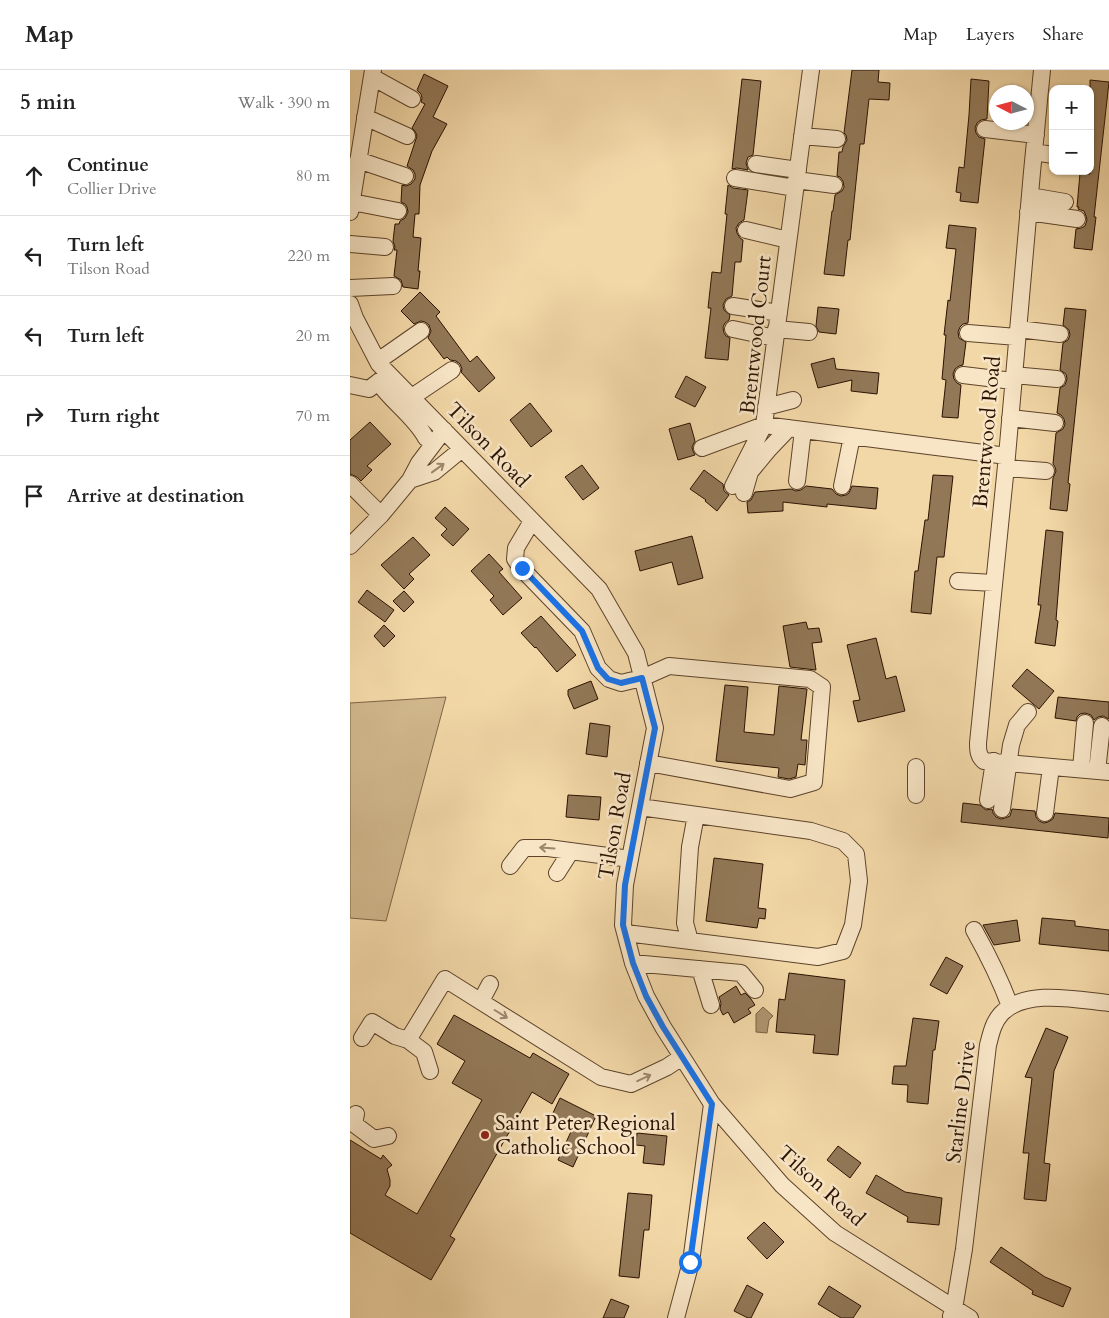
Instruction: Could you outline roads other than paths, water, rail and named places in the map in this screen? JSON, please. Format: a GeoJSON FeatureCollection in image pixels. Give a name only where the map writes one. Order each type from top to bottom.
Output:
{"type":"FeatureCollection","features":[{"type":"Feature","properties":{"kind":"street","name":"Brentwood Court"},"geometry":{"type":"LineString","coordinates":[[811,70],[764,425],[852,436],[1046,470]]}},
{"type":"Feature","properties":{"kind":"street","name":"Brentwood Road"},"geometry":{"type":"LineString","coordinates":[[1007,763],[984,761],[980,757],[978,743],[1042,70]]}},
{"type":"Feature","properties":{"kind":"street"},"geometry":{"type":"LineString","coordinates":[[398,211],[351,207],[372,73],[412,99]]}},
{"type":"Feature","properties":{"kind":"street"},"geometry":{"type":"LineString","coordinates":[[365,117],[407,136]]}},
{"type":"Feature","properties":{"kind":"street"},"geometry":{"type":"LineString","coordinates":[[985,129],[1036,135]]}},
{"type":"Feature","properties":{"kind":"street"},"geometry":{"type":"LineString","coordinates":[[802,136],[836,139]]}},
{"type":"Feature","properties":{"kind":"street"},"geometry":{"type":"LineString","coordinates":[[1034,152],[1049,154]]}},
{"type":"Feature","properties":{"kind":"street"},"geometry":{"type":"LineString","coordinates":[[358,160],[405,176]]}},
{"type":"Feature","properties":{"kind":"street"},"geometry":{"type":"LineString","coordinates":[[756,164],[797,180]]}},
{"type":"Feature","properties":{"kind":"street"},"geometry":{"type":"LineString","coordinates":[[735,178],[797,180],[834,185]]}},
{"type":"Feature","properties":{"kind":"street"},"geometry":{"type":"LineString","coordinates":[[1029,204],[1065,202]]}},
{"type":"Feature","properties":{"kind":"street"},"geometry":{"type":"LineString","coordinates":[[1029,204],[1077,219]]}},
{"type":"Feature","properties":{"kind":"street"},"geometry":{"type":"LineString","coordinates":[[746,230],[788,240]]}},
{"type":"Feature","properties":{"kind":"street"},"geometry":{"type":"LineString","coordinates":[[350,244],[385,247]]}},
{"type":"Feature","properties":{"kind":"street"},"geometry":{"type":"LineString","coordinates":[[350,288],[393,286]]}},
{"type":"Feature","properties":{"kind":"street","name":"Tilson Road"},"geometry":{"type":"LineString","coordinates":[[350,304],[382,372],[412,397],[599,589],[636,652],[655,728],[625,885],[623,925],[633,963],[646,996],[663,1027],[712,1104],[782,1185],[835,1233],[952,1313],[970,1318]]}},
{"type":"Feature","properties":{"kind":"street"},"geometry":{"type":"LineString","coordinates":[[733,306],[779,313]]}},
{"type":"Feature","properties":{"kind":"street"},"geometry":{"type":"LineString","coordinates":[[733,329],[776,334],[809,332]]}},
{"type":"Feature","properties":{"kind":"street"},"geometry":{"type":"LineString","coordinates":[[968,333],[1060,334]]}},
{"type":"Feature","properties":{"kind":"street"},"geometry":{"type":"LineString","coordinates":[[350,385],[369,389],[382,372],[422,335]]}},
{"type":"Feature","properties":{"kind":"street"},"geometry":{"type":"LineString","coordinates":[[412,397],[452,370]]}},
{"type":"Feature","properties":{"kind":"street"},"geometry":{"type":"LineString","coordinates":[[382,372],[387,395],[421,430],[426,438]]}},
{"type":"Feature","properties":{"kind":"street"},"geometry":{"type":"LineString","coordinates":[[963,376],[1057,379]]}},
{"type":"Feature","properties":{"kind":"street"},"geometry":{"type":"LineString","coordinates":[[766,407],[794,400]]}},
{"type":"Feature","properties":{"kind":"street"},"geometry":{"type":"LineString","coordinates":[[1010,418],[1055,424]]}},
{"type":"Feature","properties":{"kind":"street"},"geometry":{"type":"LineString","coordinates":[[702,448],[764,425]]}},
{"type":"Feature","properties":{"kind":"street"},"geometry":{"type":"LineString","coordinates":[[764,425],[739,490],[750,472],[769,449],[796,429]]}},
{"type":"Feature","properties":{"kind":"street"},"geometry":{"type":"LineString","coordinates":[[796,429],[797,481]]}},
{"type":"Feature","properties":{"kind":"street"},"geometry":{"type":"LineString","coordinates":[[410,459],[426,438],[444,430]]}},
{"type":"Feature","properties":{"kind":"street"},"geometry":{"type":"LineString","coordinates":[[352,540],[381,514],[410,480],[419,463],[444,430]]}},
{"type":"Feature","properties":{"kind":"street"},"geometry":{"type":"LineString","coordinates":[[842,486],[852,436]]}},
{"type":"Feature","properties":{"kind":"street"},"geometry":{"type":"LineString","coordinates":[[410,480],[434,472],[462,449]]}},
{"type":"Feature","properties":{"kind":"street"},"geometry":{"type":"LineString","coordinates":[[350,484],[381,514]]}},
{"type":"Feature","properties":{"kind":"street"},"geometry":{"type":"LineString","coordinates":[[532,521],[516,548],[516,559],[522,568],[582,631],[598,668],[608,679],[621,683],[642,678],[669,666],[810,679],[822,687],[817,785],[790,788],[648,763]]}},
{"type":"Feature","properties":{"kind":"street"},"geometry":{"type":"LineString","coordinates":[[958,581],[994,583]]}},
{"type":"Feature","properties":{"kind":"street"},"geometry":{"type":"LineString","coordinates":[[1002,809],[1011,745],[1017,725],[1028,712]]}},
{"type":"Feature","properties":{"kind":"street"},"geometry":{"type":"LineString","coordinates":[[1080,769],[1085,723]]}},
{"type":"Feature","properties":{"kind":"street"},"geometry":{"type":"LineString","coordinates":[[1007,763],[1103,771],[1102,726]]}},
{"type":"Feature","properties":{"kind":"street"},"geometry":{"type":"LineString","coordinates":[[988,800],[1007,763]]}},
{"type":"Feature","properties":{"kind":"street"},"geometry":{"type":"LineString","coordinates":[[916,767],[916,795]]}},
{"type":"Feature","properties":{"kind":"street"},"geometry":{"type":"LineString","coordinates":[[1045,813],[1051,767]]}},
{"type":"Feature","properties":{"kind":"street"},"geometry":{"type":"LineString","coordinates":[[626,933],[818,957],[843,951],[853,925],[860,881],[856,854],[843,841],[811,831],[640,807]]}},
{"type":"Feature","properties":{"kind":"street"},"geometry":{"type":"LineString","coordinates":[[690,941],[685,923],[690,847],[696,815]]}},
{"type":"Feature","properties":{"kind":"street"},"geometry":{"type":"LineString","coordinates":[[510,866],[524,848],[548,848],[630,859]]}},
{"type":"Feature","properties":{"kind":"street"},"geometry":{"type":"LineString","coordinates":[[557,873],[571,851]]}},
{"type":"Feature","properties":{"kind":"street"},"geometry":{"type":"LineString","coordinates":[[974,930],[992,961],[1010,1006],[1037,998],[1109,1003]]}},
{"type":"Feature","properties":{"kind":"street"},"geometry":{"type":"LineString","coordinates":[[633,963],[740,973],[755,990]]}},
{"type":"Feature","properties":{"kind":"street"},"geometry":{"type":"LineString","coordinates":[[700,969],[711,1004]]}},
{"type":"Feature","properties":{"kind":"street"},"geometry":{"type":"LineString","coordinates":[[408,1040],[445,979],[601,1077],[631,1084],[667,1067],[682,1056]]}},
{"type":"Feature","properties":{"kind":"street"},"geometry":{"type":"LineString","coordinates":[[481,1001],[490,984]]}},
{"type":"Feature","properties":{"kind":"street","name":"Starline Drive"},"geometry":{"type":"LineString","coordinates":[[952,1313],[964,1249],[988,1045],[995,1022],[1010,1006]]}},
{"type":"Feature","properties":{"kind":"street"},"geometry":{"type":"LineString","coordinates":[[362,1038],[372,1022],[394,1036],[408,1040],[424,1052],[430,1072]]}},
{"type":"Feature","properties":{"kind":"street"},"geometry":{"type":"LineString","coordinates":[[676,1318],[690,1262],[712,1104]]}},
{"type":"Feature","properties":{"kind":"street"},"geometry":{"type":"LineString","coordinates":[[356,1114],[354,1124],[374,1138],[388,1136]]}},
{"type":"Feature","properties":{"kind":"place","name":"Saint Peter Regional Catholic School"},"geometry":{"type":"Point","coordinates":[485,1135]}}]}
